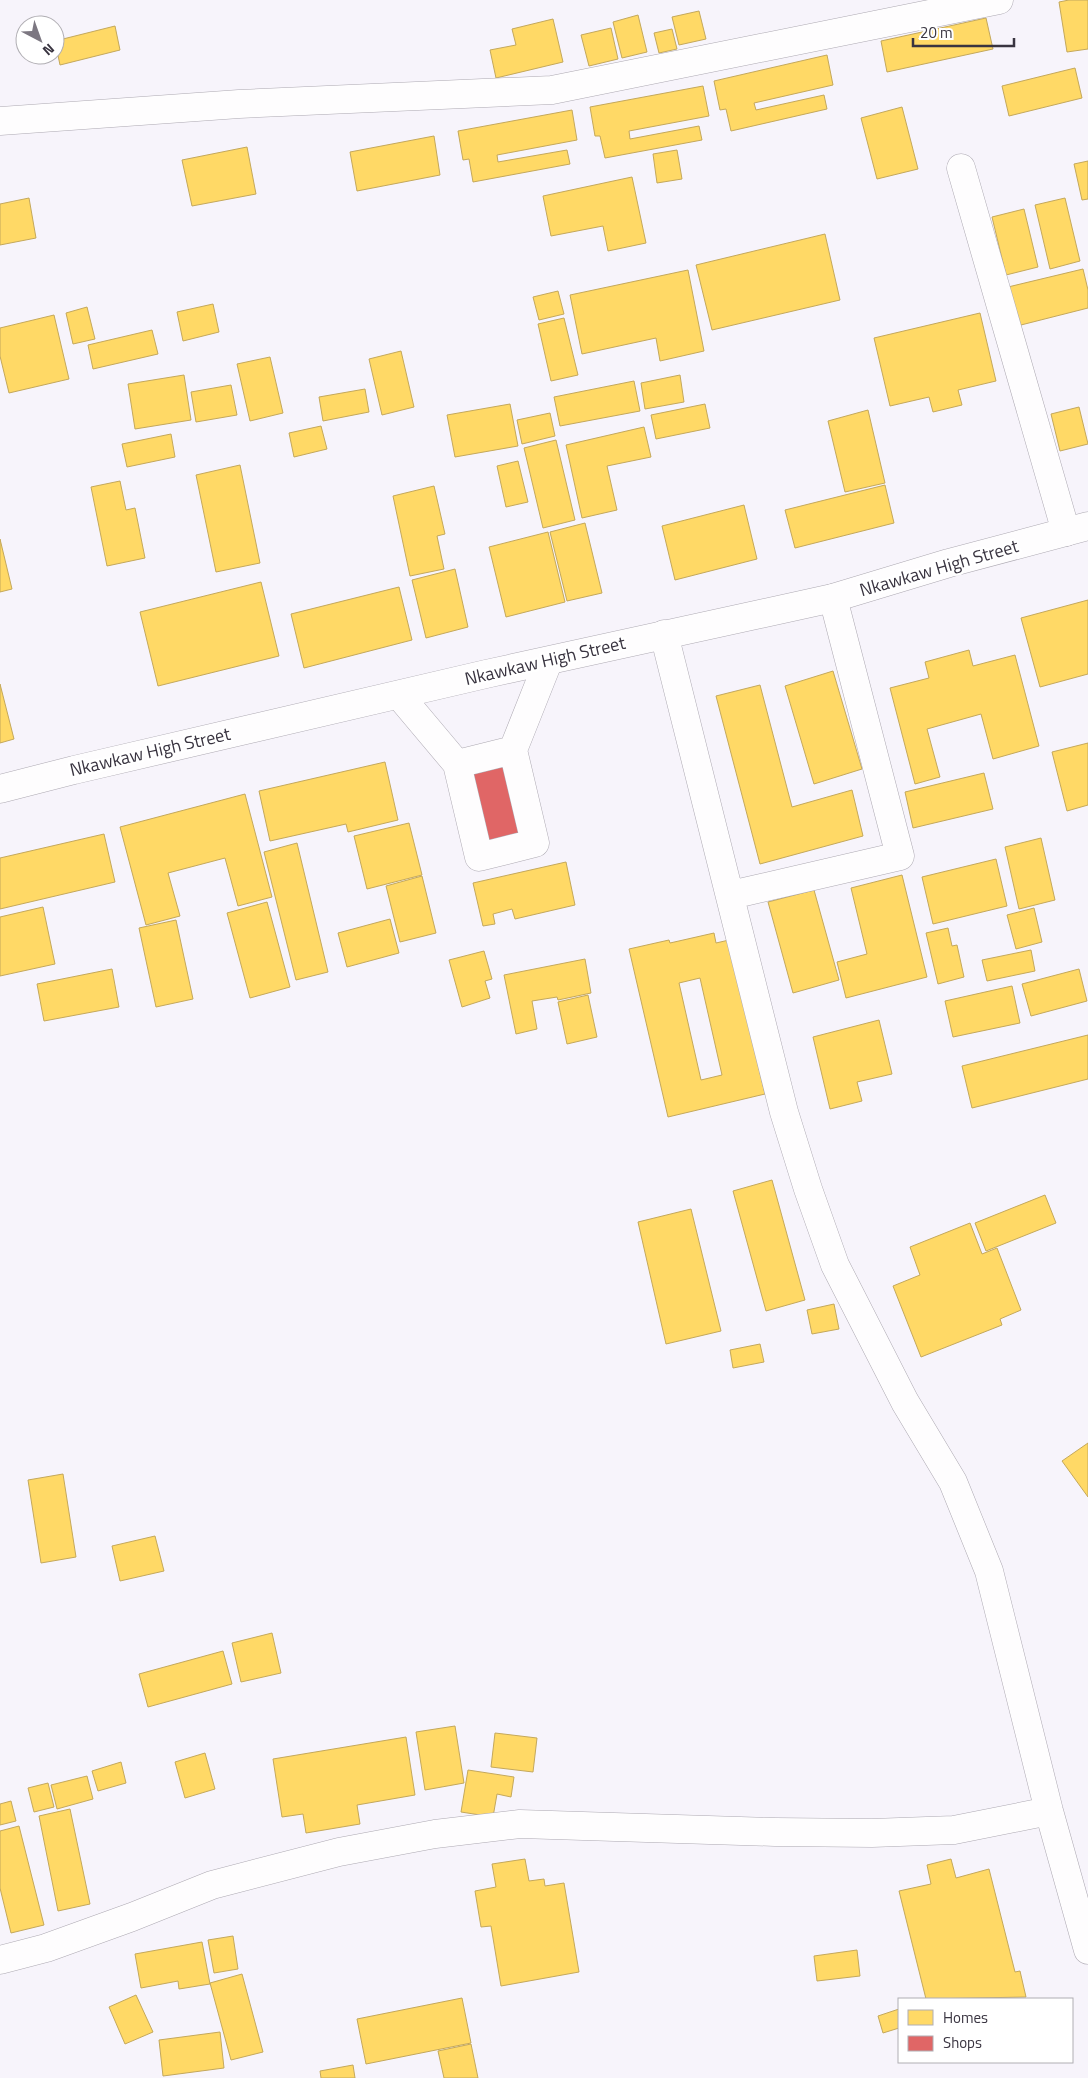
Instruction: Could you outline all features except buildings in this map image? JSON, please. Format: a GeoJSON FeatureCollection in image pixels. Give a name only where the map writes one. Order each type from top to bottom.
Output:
{"type":"FeatureCollection","features":[{"type":"Feature","properties":{"kind":"street"},"geometry":{"type":"LineString","coordinates":[[0,120],[239,104],[552,90],[999,0]]}},
{"type":"Feature","properties":{"kind":"street"},"geometry":{"type":"LineString","coordinates":[[960,168],[1077,529]]}},
{"type":"Feature","properties":{"kind":"street","name":"Nkawkaw High Street"},"geometry":{"type":"LineString","coordinates":[[0,789],[74,770],[664,634],[833,598],[949,563],[1077,529]]}},
{"type":"Feature","properties":{"kind":"street"},"geometry":{"type":"LineString","coordinates":[[731,895],[900,856],[833,598]]}},
{"type":"Feature","properties":{"kind":"street"},"geometry":{"type":"LineString","coordinates":[[664,634],[784,1112],[808,1189],[835,1265],[905,1402],[953,1482],[989,1570],[1049,1812],[1078,1875],[1088,1950]]}},
{"type":"Feature","properties":{"kind":"street"},"geometry":{"type":"LineString","coordinates":[[399,695],[457,764],[479,857],[535,843],[512,750],[548,662]]}},
{"type":"Feature","properties":{"kind":"street"},"geometry":{"type":"LineString","coordinates":[[457,764],[512,750]]}},
{"type":"Feature","properties":{"kind":"street"},"geometry":{"type":"LineString","coordinates":[[0,1960],[46,1948],[212,1885],[339,1852],[435,1834],[520,1824],[872,1833],[954,1830],[1049,1812]]}}]}
